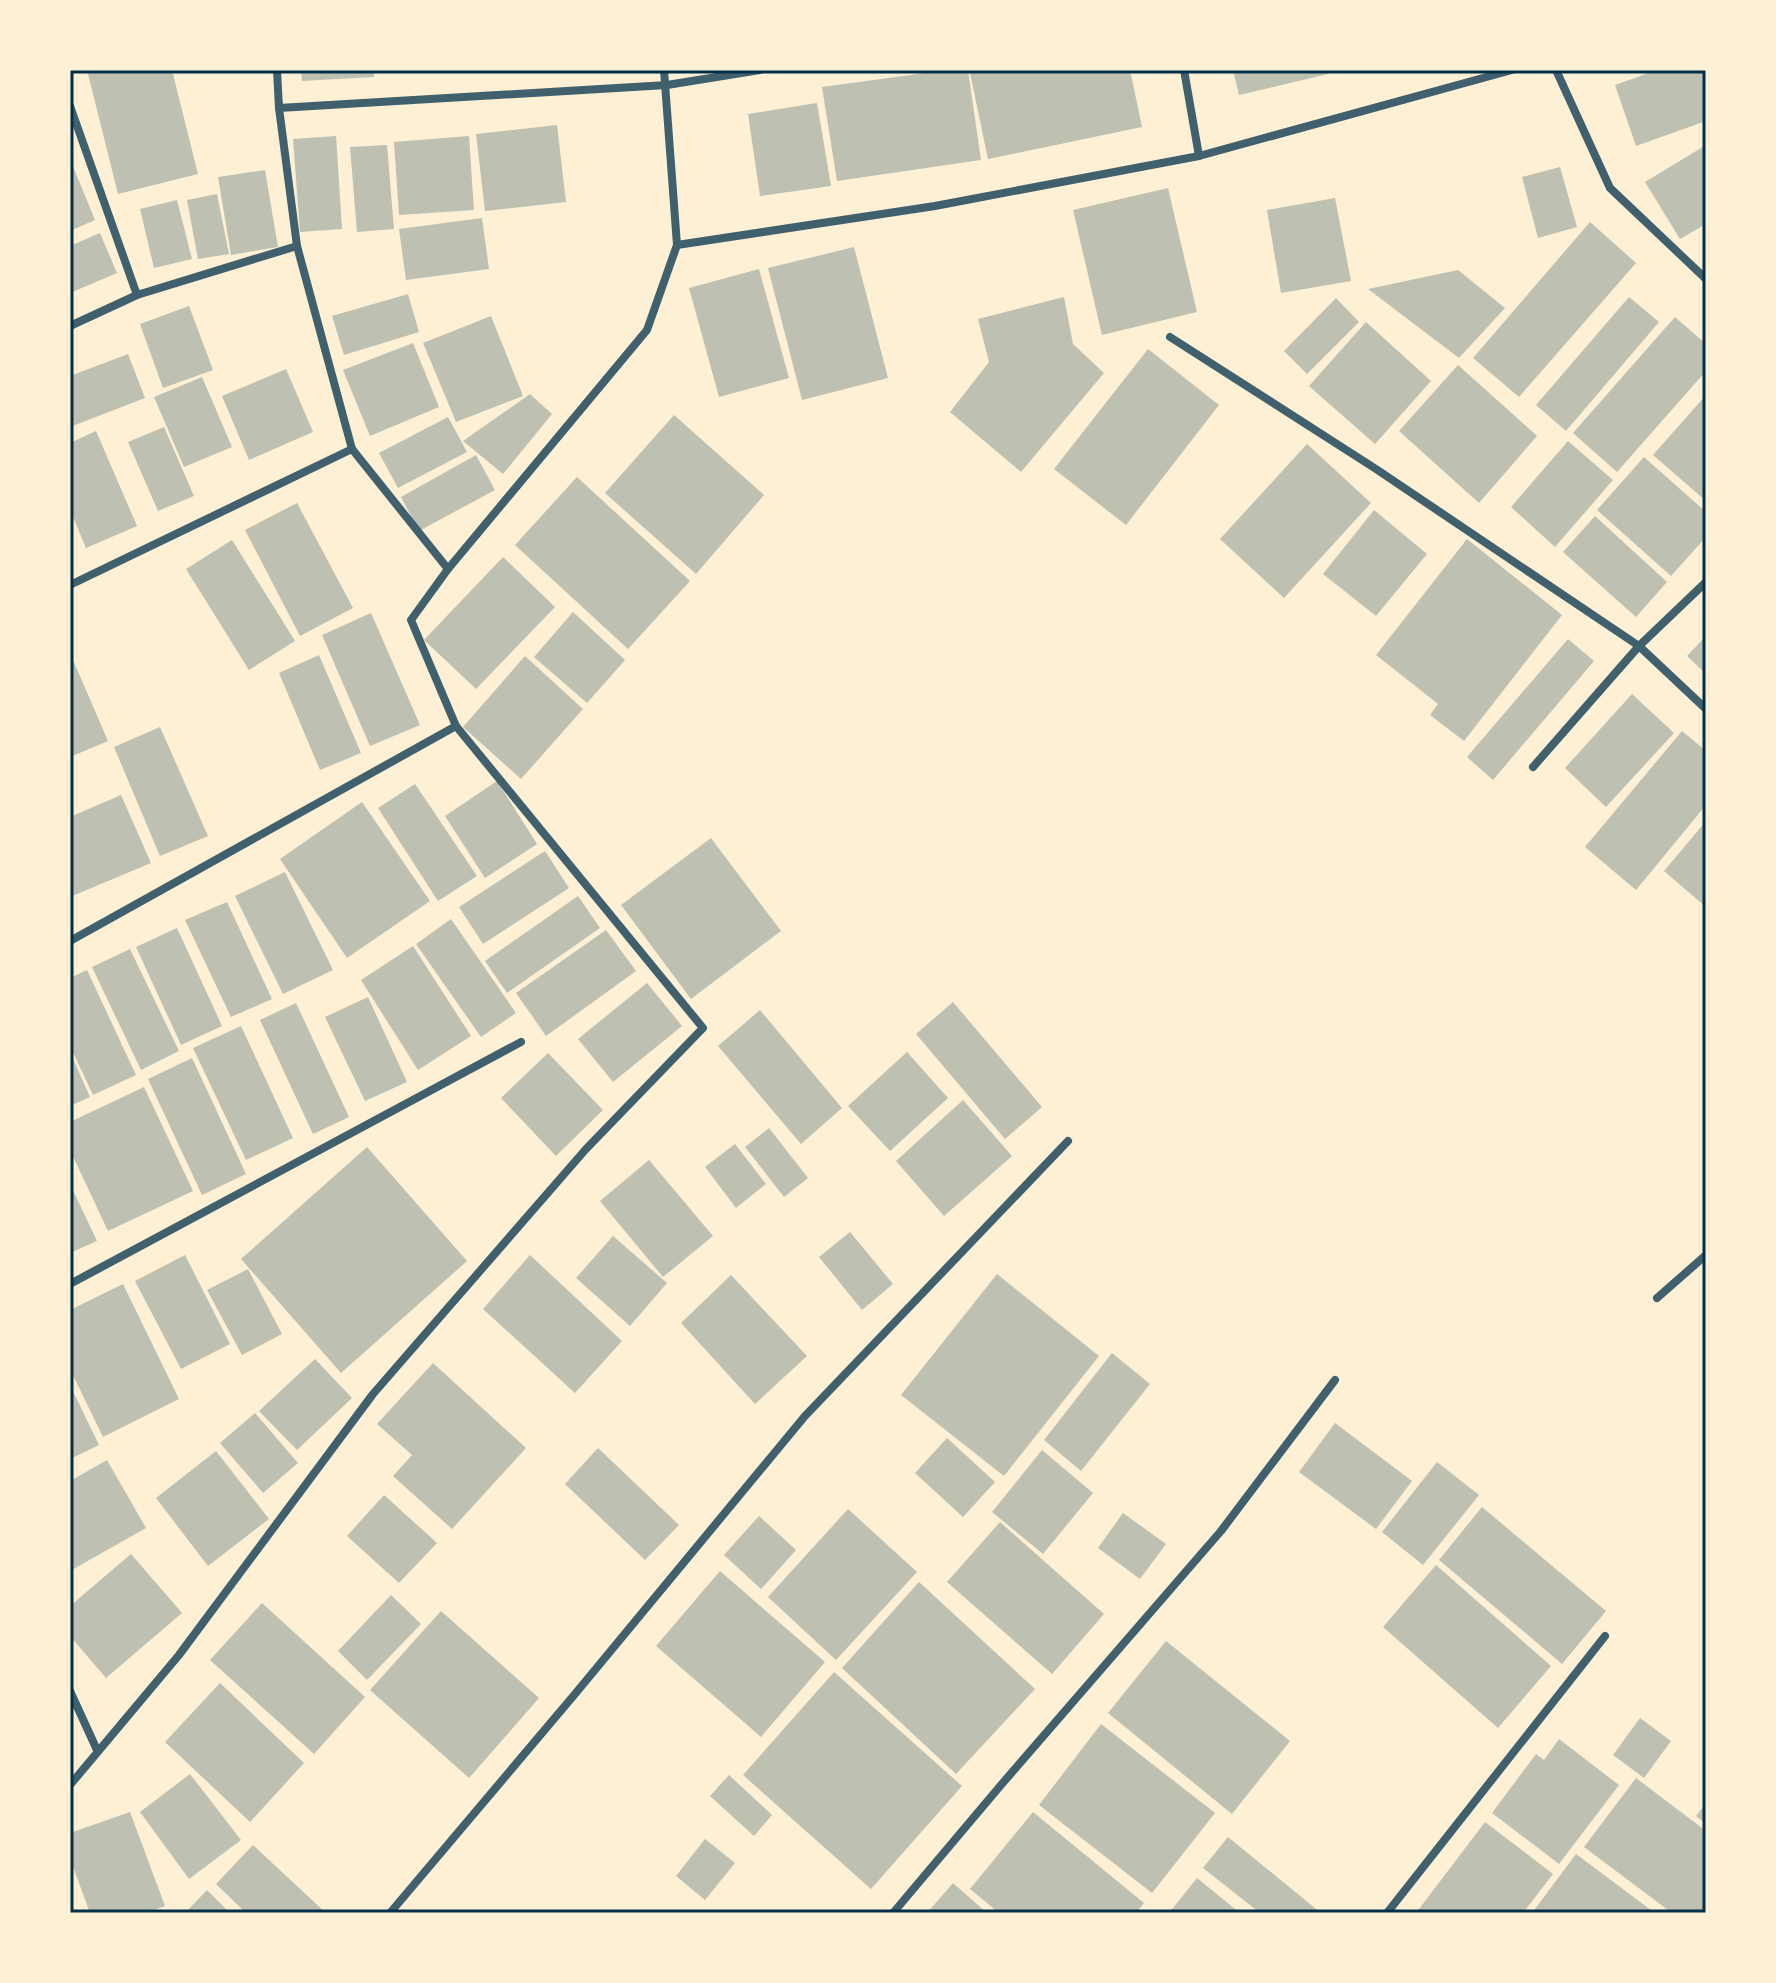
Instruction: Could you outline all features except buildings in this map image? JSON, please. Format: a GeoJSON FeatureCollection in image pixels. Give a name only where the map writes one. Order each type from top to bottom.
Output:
{"type":"FeatureCollection","features":[{"type":"Feature","properties":{"kind":"street"},"geometry":{"type":"LineString","coordinates":[[277,70],[297,246],[352,449],[448,569]]}},
{"type":"Feature","properties":{"kind":"street"},"geometry":{"type":"LineString","coordinates":[[70,1785],[179,1655],[373,1394],[586,1149],[703,1028],[456,726],[411,620],[448,569],[647,330],[677,245],[664,70]]}},
{"type":"Feature","properties":{"kind":"street"},"geometry":{"type":"LineString","coordinates":[[279,108],[667,85],[760,70]]}},
{"type":"Feature","properties":{"kind":"street"},"geometry":{"type":"LineString","coordinates":[[1184,70],[1199,156]]}},
{"type":"Feature","properties":{"kind":"street"},"geometry":{"type":"LineString","coordinates":[[677,245],[935,206],[1199,156],[1512,70]]}},
{"type":"Feature","properties":{"kind":"street"},"geometry":{"type":"LineString","coordinates":[[1556,70],[1610,188],[1706,279]]}},
{"type":"Feature","properties":{"kind":"street"},"geometry":{"type":"LineString","coordinates":[[70,106],[72,124],[137,295]]}},
{"type":"Feature","properties":{"kind":"street"},"geometry":{"type":"LineString","coordinates":[[70,326],[137,295],[297,246]]}},
{"type":"Feature","properties":{"kind":"street"},"geometry":{"type":"LineString","coordinates":[[1170,337],[1376,469],[1639,646],[1706,709]]}},
{"type":"Feature","properties":{"kind":"street"},"geometry":{"type":"LineString","coordinates":[[70,585],[352,449]]}},
{"type":"Feature","properties":{"kind":"street"},"geometry":{"type":"LineString","coordinates":[[1533,767],[1639,646],[1706,582]]}},
{"type":"Feature","properties":{"kind":"street"},"geometry":{"type":"LineString","coordinates":[[70,941],[456,726]]}},
{"type":"Feature","properties":{"kind":"street"},"geometry":{"type":"LineString","coordinates":[[70,1284],[521,1042]]}},
{"type":"Feature","properties":{"kind":"street"},"geometry":{"type":"LineString","coordinates":[[390,1913],[805,1416],[1068,1141]]}},
{"type":"Feature","properties":{"kind":"street"},"geometry":{"type":"LineString","coordinates":[[1657,1298],[1706,1255]]}},
{"type":"Feature","properties":{"kind":"street"},"geometry":{"type":"LineString","coordinates":[[893,1913],[1221,1531],[1335,1380]]}},
{"type":"Feature","properties":{"kind":"street"},"geometry":{"type":"LineString","coordinates":[[1387,1913],[1605,1636]]}},
{"type":"Feature","properties":{"kind":"street"},"geometry":{"type":"LineString","coordinates":[[70,1691],[97,1750]]}}]}
